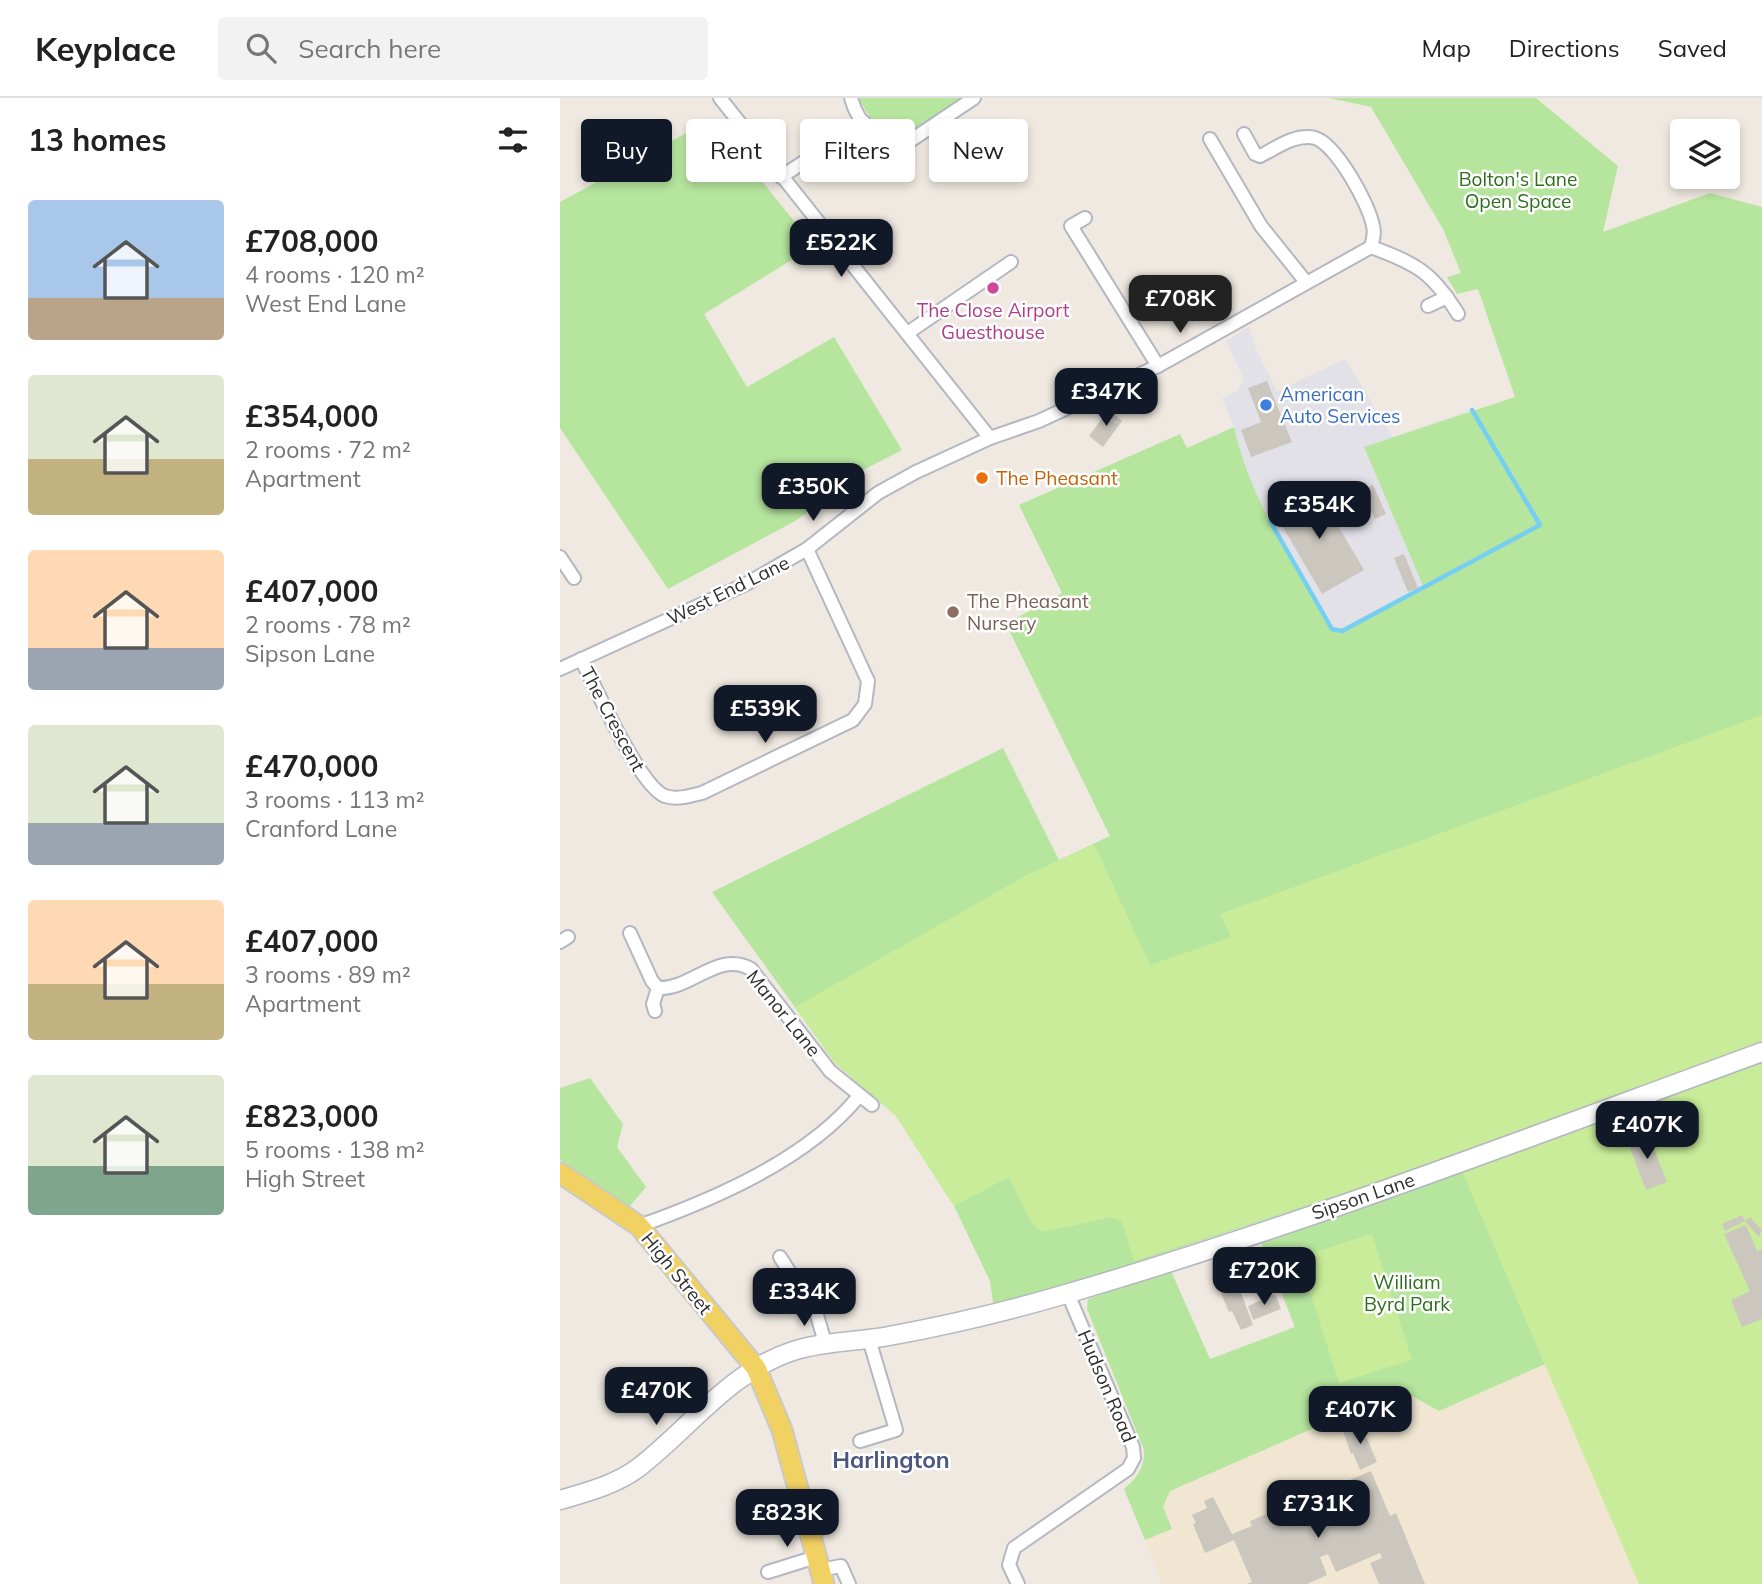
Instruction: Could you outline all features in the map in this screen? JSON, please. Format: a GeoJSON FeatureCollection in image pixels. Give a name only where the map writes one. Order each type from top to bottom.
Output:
{"type":"FeatureCollection","features":[{"type":"Feature","properties":{"kind":"main road","name":"High Street"},"geometry":{"type":"LineString","coordinates":[[560,1173],[639,1226],[756,1368],[782,1430],[820,1570]]}},
{"type":"Feature","properties":{"kind":"street"},"geometry":{"type":"LineString","coordinates":[[720,98],[736,119]]}},
{"type":"Feature","properties":{"kind":"street"},"geometry":{"type":"LineString","coordinates":[[851,98],[862,119]]}},
{"type":"Feature","properties":{"kind":"street"},"geometry":{"type":"LineString","coordinates":[[915,137],[974,98]]}},
{"type":"Feature","properties":{"kind":"street"},"geometry":{"type":"LineString","coordinates":[[1244,134],[1255,154],[1259,156],[1300,137],[1324,142],[1335,152],[1369,214],[1374,233],[1371,247],[1396,256],[1433,278],[1458,314]]}},
{"type":"Feature","properties":{"kind":"street"},"geometry":{"type":"LineString","coordinates":[[1210,139],[1261,226],[1306,282]]}},
{"type":"Feature","properties":{"kind":"street"},"geometry":{"type":"LineString","coordinates":[[785,182],[908,332],[990,438]]}},
{"type":"Feature","properties":{"kind":"street"},"geometry":{"type":"LineString","coordinates":[[1085,218],[1071,226],[1158,366]]}},
{"type":"Feature","properties":{"kind":"street","name":"West End Lane"},"geometry":{"type":"LineString","coordinates":[[560,669],[746,584],[807,549],[878,493],[990,438],[1039,421],[1158,366],[1371,247]]}},
{"type":"Feature","properties":{"kind":"street"},"geometry":{"type":"LineString","coordinates":[[908,332],[1011,262]]}},
{"type":"Feature","properties":{"kind":"street"},"geometry":{"type":"LineString","coordinates":[[1428,306],[1447,297]]}},
{"type":"Feature","properties":{"kind":"street","name":"The Crescent"},"geometry":{"type":"LineString","coordinates":[[581,659],[643,776],[666,796],[689,797],[702,793],[837,729],[860,713],[865,703],[868,681],[807,549]]}},
{"type":"Feature","properties":{"kind":"street"},"geometry":{"type":"LineString","coordinates":[[560,557],[574,578]]}},
{"type":"Feature","properties":{"kind":"street"},"geometry":{"type":"LineString","coordinates":[[631,933],[652,981],[658,988],[653,1004],[656,1011]]}},
{"type":"Feature","properties":{"kind":"street","name":"Manor Lane"},"geometry":{"type":"LineString","coordinates":[[658,988],[673,987],[726,963],[743,964],[751,969],[830,1071],[872,1105]]}},
{"type":"Feature","properties":{"kind":"street","name":"Sipson Lane"},"geometry":{"type":"LineString","coordinates":[[560,1500],[610,1484],[636,1469],[738,1379],[793,1351],[825,1343],[869,1339],[978,1318],[1068,1294],[1399,1184],[1762,1052]]}},
{"type":"Feature","properties":{"kind":"street"},"geometry":{"type":"LineString","coordinates":[[639,1226],[756,1175],[797,1152],[845,1114],[859,1096]]}},
{"type":"Feature","properties":{"kind":"street"},"geometry":{"type":"LineString","coordinates":[[780,1257],[817,1315],[825,1343]]}},
{"type":"Feature","properties":{"kind":"street","name":"Hudson Road"},"geometry":{"type":"LineString","coordinates":[[1018,1584],[1010,1569],[1014,1548],[1128,1469],[1133,1458],[1133,1447],[1068,1294]]}},
{"type":"Feature","properties":{"kind":"street"},"geometry":{"type":"LineString","coordinates":[[860,1441],[897,1430],[869,1339]]}},
{"type":"Feature","properties":{"kind":"street"},"geometry":{"type":"LineString","coordinates":[[768,1572],[820,1570],[841,1566],[849,1584]]}},
{"type":"Feature","properties":{"kind":"shaded area"},"geometry":{"type":"Polygon","coordinates":[[[1249,327],[1256,349],[1277,391],[1345,359],[1393,437],[1472,410],[1540,525],[1342,631],[1332,629],[1269,521],[1240,455],[1234,427],[1222,398],[1238,391],[1244,380],[1226,341],[1249,327]]]}},
{"type":"Feature","properties":{"kind":"shaded area"},"geometry":{"type":"Polygon","coordinates":[[[1545,1364],[1639,1584],[1162,1584],[1145,1540],[1172,1529],[1163,1507],[1170,1491],[1402,1390],[1439,1411],[1545,1364]]]}},
{"type":"Feature","properties":{"kind":"green space"},"geometry":{"type":"Polygon","coordinates":[[[858,98],[962,98],[915,128],[915,119],[871,119],[858,98]]]}},
{"type":"Feature","properties":{"kind":"green space","name":"Bolton's Lane Open Space"},"geometry":{"type":"Polygon","coordinates":[[[1329,98],[1536,98],[1618,166],[1603,232],[1710,193],[1762,207],[1762,1044],[1456,1157],[994,1309],[990,1281],[954,1206],[896,1116],[835,1063],[712,892],[1003,748],[1059,860],[1110,836],[1006,624],[1062,593],[1019,505],[1180,434],[1187,448],[1234,427],[1241,454],[1262,506],[1333,629],[1342,631],[1424,588],[1364,447],[1515,397],[1478,289],[1457,294],[1447,277],[1461,273],[1443,229],[1371,107],[1329,98]]]}},
{"type":"Feature","properties":{"kind":"green space"},"geometry":{"type":"Polygon","coordinates":[[[686,133],[686,182],[763,182],[814,246],[704,314],[747,387],[834,337],[902,450],[859,472],[797,520],[668,589],[560,428],[560,202],[597,182],[672,182],[672,141],[686,133]]]}},
{"type":"Feature","properties":{"kind":"green space"},"geometry":{"type":"Polygon","coordinates":[[[1762,715],[1762,1584],[1639,1584],[1456,1157],[1134,1261],[1122,1222],[1111,1217],[1043,1232],[1032,1224],[1009,1177],[954,1206],[896,1116],[835,1063],[795,1007],[1025,876],[1094,844],[1150,965],[1231,937],[1220,914],[1762,715]]]}},
{"type":"Feature","properties":{"kind":"green space"},"geometry":{"type":"Polygon","coordinates":[[[590,1078],[623,1124],[617,1147],[646,1187],[629,1207],[560,1160],[560,1088],[590,1078]]]}},
{"type":"Feature","properties":{"kind":"green space","name":"William Byrd Park"},"geometry":{"type":"Polygon","coordinates":[[[1463,1172],[1545,1364],[1439,1411],[1401,1390],[1170,1491],[1163,1507],[1172,1529],[1145,1540],[1124,1489],[1139,1472],[1144,1450],[1087,1309],[1088,1299],[1171,1271],[1210,1359],[1295,1327],[1261,1242],[1463,1172]]]}},
{"type":"Feature","properties":{"kind":"green space"},"geometry":{"type":"Polygon","coordinates":[[[1372,1234],[1412,1360],[1339,1383],[1299,1257],[1372,1234]]]}},
{"type":"Feature","properties":{"kind":"building","name":"American Auto Services"},"geometry":{"type":"Polygon","coordinates":[[[1267,381],[1292,442],[1251,457],[1241,430],[1261,422],[1248,388],[1267,381]]]}},
{"type":"Feature","properties":{"kind":"building"},"geometry":{"type":"Polygon","coordinates":[[[1109,409],[1122,421],[1103,447],[1089,436],[1109,409]]]}},
{"type":"Feature","properties":{"kind":"building"},"geometry":{"type":"Polygon","coordinates":[[[1373,485],[1386,514],[1375,519],[1362,490],[1373,485]]]}},
{"type":"Feature","properties":{"kind":"building"},"geometry":{"type":"Polygon","coordinates":[[[1316,488],[1364,570],[1322,594],[1274,512],[1316,488]]]}},
{"type":"Feature","properties":{"kind":"building"},"geometry":{"type":"Polygon","coordinates":[[[1404,554],[1418,588],[1408,592],[1394,558],[1404,554]]]}},
{"type":"Feature","properties":{"kind":"building"},"geometry":{"type":"Polygon","coordinates":[[[1647,1132],[1667,1182],[1646,1190],[1627,1140],[1647,1132]]]}},
{"type":"Feature","properties":{"kind":"building"},"geometry":{"type":"Polygon","coordinates":[[[1742,1215],[1745,1221],[1725,1231],[1722,1224],[1742,1215]]]}},
{"type":"Feature","properties":{"kind":"building"},"geometry":{"type":"Polygon","coordinates":[[[1750,1217],[1762,1230],[1759,1237],[1745,1221],[1750,1217]]]}},
{"type":"Feature","properties":{"kind":"building"},"geometry":{"type":"Polygon","coordinates":[[[1746,1225],[1757,1251],[1762,1249],[1762,1319],[1742,1327],[1731,1300],[1750,1291],[1724,1234],[1746,1225]]]}},
{"type":"Feature","properties":{"kind":"building"},"geometry":{"type":"Polygon","coordinates":[[[1233,1271],[1253,1325],[1241,1330],[1232,1311],[1229,1312],[1215,1279],[1233,1271]]]}},
{"type":"Feature","properties":{"kind":"building"},"geometry":{"type":"Polygon","coordinates":[[[1275,1294],[1281,1309],[1253,1320],[1248,1306],[1275,1294]]]}},
{"type":"Feature","properties":{"kind":"building"},"geometry":{"type":"Polygon","coordinates":[[[1360,1423],[1377,1462],[1360,1470],[1343,1431],[1360,1423]]]}},
{"type":"Feature","properties":{"kind":"building"},"geometry":{"type":"Polygon","coordinates":[[[1371,1471],[1390,1516],[1396,1513],[1425,1584],[1379,1584],[1370,1563],[1382,1558],[1380,1553],[1336,1572],[1328,1554],[1320,1557],[1327,1575],[1307,1584],[1246,1584],[1252,1582],[1234,1540],[1205,1553],[1193,1524],[1196,1523],[1192,1515],[1207,1508],[1204,1501],[1213,1497],[1232,1534],[1252,1526],[1250,1521],[1281,1508],[1283,1513],[1303,1505],[1311,1524],[1348,1510],[1338,1485],[1371,1471]]]}},
{"type":"Feature","properties":{"kind":"waterway"},"geometry":{"type":"LineString","coordinates":[[1270,521],[1332,629],[1342,631],[1540,525],[1472,410]]}},
{"type":"Feature","properties":{"kind":"place","name":"The Close Airport Guesthouse"},"geometry":{"type":"Point","coordinates":[993,288]}},
{"type":"Feature","properties":{"kind":"place","name":"American Auto Services"},"geometry":{"type":"Point","coordinates":[1266,405]}},
{"type":"Feature","properties":{"kind":"place","name":"The Pheasant"},"geometry":{"type":"Point","coordinates":[982,478]}},
{"type":"Feature","properties":{"kind":"place","name":"The Pheasant Nursery"},"geometry":{"type":"Point","coordinates":[953,612]}},
{"type":"Feature","properties":{"kind":"district","name":"Harlington"},"geometry":{"type":"Point","coordinates":[891,1460]}}]}
